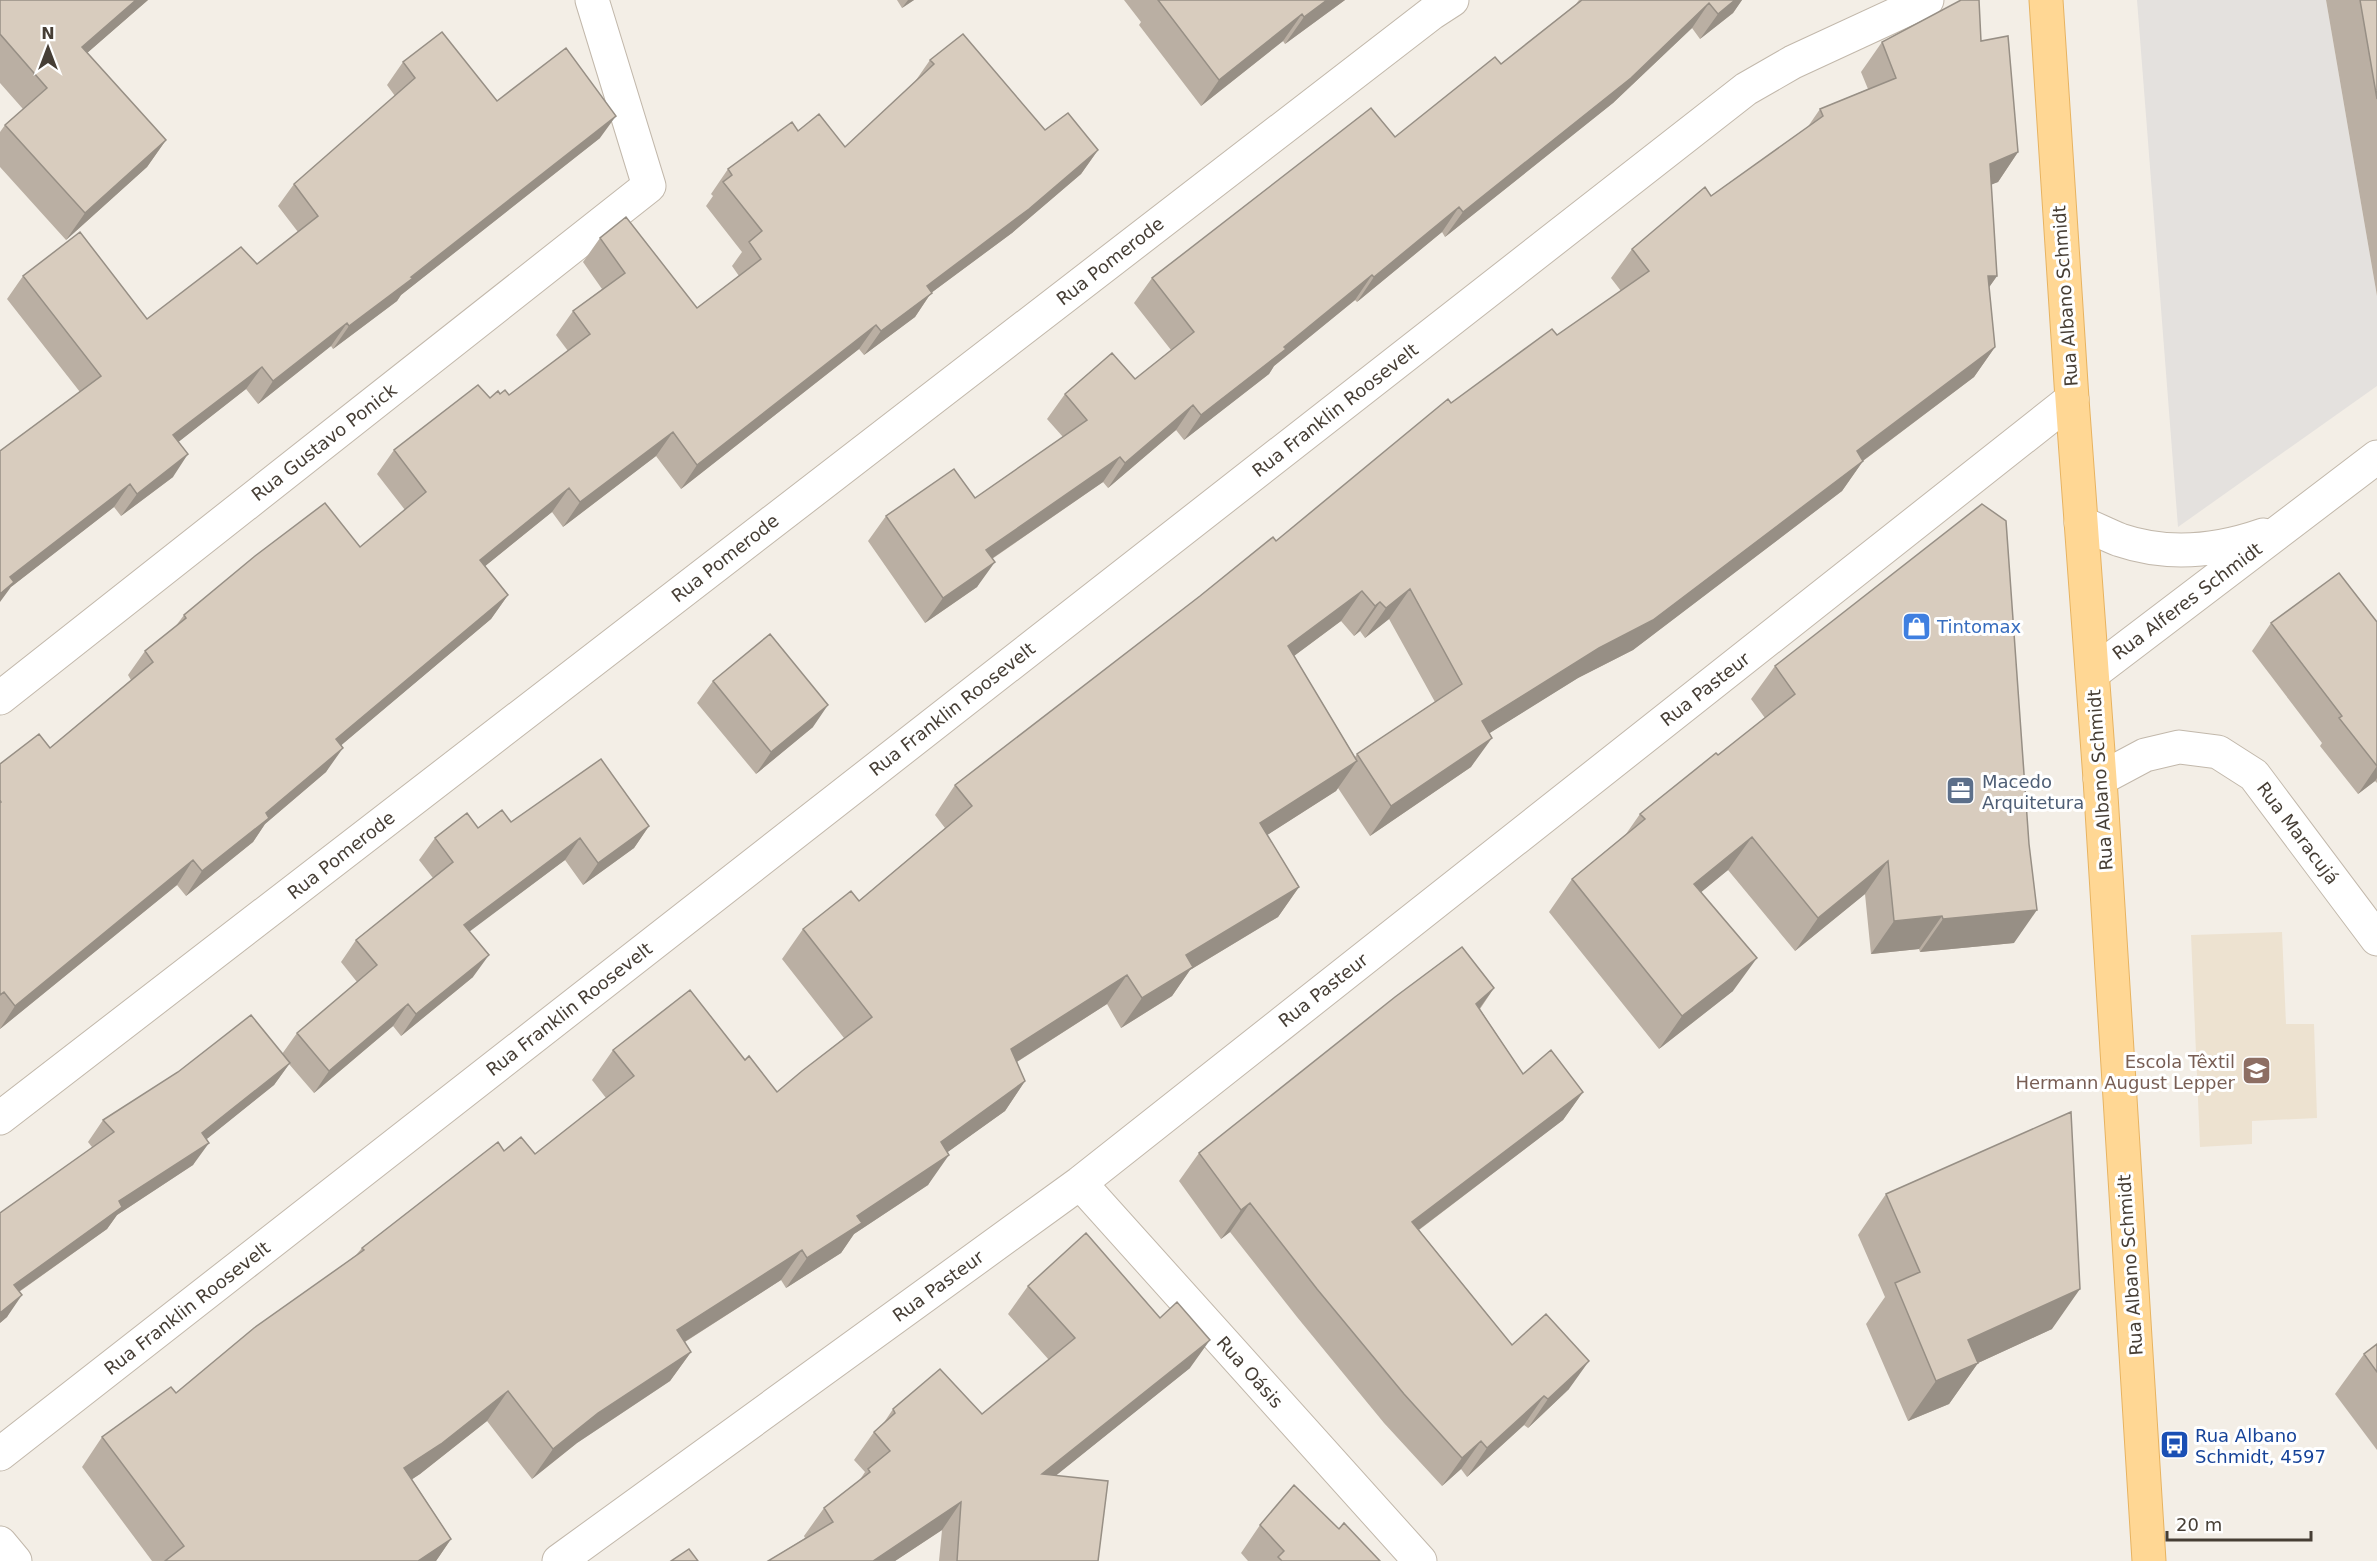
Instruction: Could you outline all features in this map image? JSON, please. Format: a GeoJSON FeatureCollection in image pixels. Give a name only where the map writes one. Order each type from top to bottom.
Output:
{"type":"FeatureCollection","features":[{"type":"Feature","properties":{"kind":"main road","name":"Rua Albano Schmidt"},"geometry":{"type":"LineString","coordinates":[[2046,0],[2072,399],[2093,673],[2149,1561]]}},
{"type":"Feature","properties":{"kind":"street","name":"Rua Gustavo Ponick"},"geometry":{"type":"LineString","coordinates":[[0,698],[649,186],[592,0]]}},
{"type":"Feature","properties":{"kind":"street","name":"Rua Pomerode"},"geometry":{"type":"LineString","coordinates":[[0,1118],[1432,13],[1452,0]]}},
{"type":"Feature","properties":{"kind":"street","name":"Rua Franklin Roosevelt"},"geometry":{"type":"LineString","coordinates":[[0,1454],[1719,110],[1746,90],[1793,62],[1927,0]]}},
{"type":"Feature","properties":{"kind":"street","name":"Rua Pasteur"},"geometry":{"type":"LineString","coordinates":[[559,1561],[1080,1183],[2072,399]]}},
{"type":"Feature","properties":{"kind":"street","name":"Rua Alferes Schmidt"},"geometry":{"type":"LineString","coordinates":[[2093,673],[2377,457]]}},
{"type":"Feature","properties":{"kind":"street","name":"Rua Alferes Schmidt"},"geometry":{"type":"LineString","coordinates":[[2081,523],[2120,540],[2161,550],[2204,550],[2246,541],[2282,529]]}},
{"type":"Feature","properties":{"kind":"street","name":"Rua Maracujá"},"geometry":{"type":"LineString","coordinates":[[2100,780],[2145,755],[2179,747],[2218,752],[2254,775],[2377,939]]}},
{"type":"Feature","properties":{"kind":"street","name":"Rua Oásis"},"geometry":{"type":"LineString","coordinates":[[1080,1183],[1420,1561]]}},
{"type":"Feature","properties":{"kind":"street"},"geometry":{"type":"LineString","coordinates":[[0,1543],[15,1561]]}},
{"type":"Feature","properties":{"kind":"shaded area"},"geometry":{"type":"Polygon","coordinates":[[[2137,0],[2326,0],[2377,296],[2377,386],[2178,527],[2137,0]]]}},
{"type":"Feature","properties":{"kind":"shaded area","name":"Escola Têxtil Hermann August Lepper"},"geometry":{"type":"Polygon","coordinates":[[[2282,932],[2286,1024],[2314,1024],[2317,1118],[2252,1121],[2252,1144],[2200,1147],[2191,935],[2282,932]]]}},
{"type":"Feature","properties":{"kind":"building"},"geometry":{"type":"Polygon","coordinates":[[[0,0],[136,0],[82,47],[166,140],[85,213],[5,125],[47,88],[0,34],[0,0]]]}},
{"type":"Feature","properties":{"kind":"building"},"geometry":{"type":"Polygon","coordinates":[[[1158,0],[1327,0],[1304,17],[1302,14],[1219,80],[1158,0]]]}},
{"type":"Feature","properties":{"kind":"building"},"geometry":{"type":"Polygon","coordinates":[[[1582,0],[1735,0],[1718,14],[1709,3],[1631,78],[1463,212],[1459,207],[1284,347],[1286,349],[1201,415],[1193,405],[1125,463],[1120,457],[986,550],[995,562],[943,598],[886,516],[954,469],[975,498],[1087,420],[1065,394],[1112,353],[1135,379],[1194,332],[1152,278],[1371,108],[1395,137],[1495,57],[1501,64],[1582,0]]]}},
{"type":"Feature","properties":{"kind":"building"},"geometry":{"type":"Polygon","coordinates":[[[1961,0],[1979,0],[1981,41],[2008,36],[2018,152],[1990,164],[1997,276],[1988,276],[1995,347],[1857,451],[1863,461],[1653,620],[1599,648],[1482,721],[1492,738],[1391,806],[1357,754],[1462,684],[1410,589],[1386,608],[1380,602],[1375,606],[1362,591],[1288,646],[1357,761],[1260,823],[1299,887],[1186,955],[1193,967],[1142,998],[1127,975],[1011,1049],[1025,1081],[941,1142],[949,1155],[857,1216],[862,1223],[807,1258],[802,1250],[677,1330],[691,1352],[598,1413],[553,1449],[508,1391],[441,1444],[404,1468],[451,1539],[418,1561],[165,1561],[184,1546],[102,1437],[171,1387],[176,1393],[254,1328],[364,1250],[362,1248],[498,1142],[504,1151],[521,1137],[535,1154],[634,1076],[613,1050],[690,990],[745,1060],[749,1056],[777,1092],[872,1017],[803,929],[851,891],[859,901],[972,806],[955,785],[1273,537],[1276,541],[1448,399],[1451,403],[1552,329],[1557,335],[1649,271],[1632,249],[1705,187],[1711,196],[1823,116],[1820,109],[1896,78],[1882,42],[1961,0]]]}},
{"type":"Feature","properties":{"kind":"building"},"geometry":{"type":"Polygon","coordinates":[[[2360,0],[2377,0],[2377,99],[2360,0]]]}},
{"type":"Feature","properties":{"kind":"building"},"geometry":{"type":"Polygon","coordinates":[[[442,32],[497,101],[566,48],[616,116],[411,277],[413,278],[349,326],[347,323],[273,381],[262,367],[173,435],[188,454],[137,494],[130,484],[10,577],[14,582],[0,594],[0,451],[101,376],[23,276],[80,232],[147,319],[241,247],[257,264],[318,216],[294,184],[415,78],[403,62],[442,32]]]}},
{"type":"Feature","properties":{"kind":"building"},"geometry":{"type":"Polygon","coordinates":[[[963,34],[1045,130],[1068,113],[1098,150],[1029,209],[927,286],[932,293],[881,331],[876,325],[697,465],[673,432],[580,502],[569,488],[480,560],[508,595],[336,739],[343,748],[266,813],[269,818],[202,871],[193,860],[15,1006],[4,992],[0,995],[0,764],[39,734],[50,748],[153,662],[145,651],[186,618],[184,615],[255,556],[325,503],[360,547],[426,492],[394,450],[478,385],[490,398],[498,391],[500,394],[505,390],[509,395],[590,334],[573,311],[625,273],[600,238],[626,217],[697,308],[761,259],[749,242],[762,231],[723,182],[732,175],[728,169],[792,122],[798,131],[819,114],[845,147],[934,64],[930,60],[963,34]]]}},
{"type":"Feature","properties":{"kind":"building"},"geometry":{"type":"Polygon","coordinates":[[[1982,504],[2006,521],[2029,844],[2037,910],[1894,921],[1888,861],[1818,918],[1752,837],[1694,884],[1757,958],[1682,1016],[1572,879],[1645,819],[1640,814],[1795,694],[1775,666],[1982,504]]]}},
{"type":"Feature","properties":{"kind":"building"},"geometry":{"type":"Polygon","coordinates":[[[2339,573],[2377,622],[2377,766],[2339,718],[2342,716],[2271,623],[2339,573]]]}},
{"type":"Feature","properties":{"kind":"building"},"geometry":{"type":"Polygon","coordinates":[[[770,634],[828,705],[771,752],[713,681],[770,634]]]}},
{"type":"Feature","properties":{"kind":"building"},"geometry":{"type":"Polygon","coordinates":[[[601,759],[649,826],[598,863],[580,838],[464,925],[489,955],[416,1014],[408,1004],[329,1071],[297,1033],[377,965],[356,940],[453,862],[435,838],[467,813],[478,828],[502,810],[511,822],[601,759]]]}},
{"type":"Feature","properties":{"kind":"building"},"geometry":{"type":"Polygon","coordinates":[[[1462,947],[1494,988],[1476,1004],[1523,1074],[1551,1050],[1583,1092],[1412,1222],[1512,1345],[1546,1314],[1589,1361],[1548,1399],[1544,1396],[1487,1448],[1481,1441],[1462,1458],[1404,1394],[1317,1289],[1250,1203],[1241,1210],[1199,1153],[1395,997],[1462,947]]]}},
{"type":"Feature","properties":{"kind":"building"},"geometry":{"type":"Polygon","coordinates":[[[251,1015],[290,1063],[202,1133],[209,1143],[119,1201],[122,1207],[14,1285],[22,1295],[0,1313],[0,1213],[114,1132],[103,1120],[178,1072],[251,1015]]]}},
{"type":"Feature","properties":{"kind":"building"},"geometry":{"type":"Polygon","coordinates":[[[2071,1112],[2080,1289],[1968,1340],[1978,1363],[1936,1381],[1895,1283],[1920,1272],[1886,1194],[2071,1112]]]}},
{"type":"Feature","properties":{"kind":"building"},"geometry":{"type":"Polygon","coordinates":[[[1086,1233],[1160,1318],[1177,1302],[1210,1340],[1042,1474],[1108,1481],[1098,1561],[957,1561],[961,1502],[873,1561],[768,1561],[833,1522],[824,1508],[870,1472],[868,1469],[890,1451],[874,1432],[895,1413],[893,1409],[940,1369],[982,1414],[1075,1338],[1028,1286],[1086,1233]]]}},
{"type":"Feature","properties":{"kind":"building"},"geometry":{"type":"Polygon","coordinates":[[[2377,1344],[2377,1372],[2364,1354],[2377,1344]]]}},
{"type":"Feature","properties":{"kind":"building"},"geometry":{"type":"Polygon","coordinates":[[[1294,1485],[1339,1529],[1344,1523],[1380,1561],[1282,1561],[1278,1557],[1284,1551],[1260,1525],[1294,1485]]]}},
{"type":"Feature","properties":{"kind":"building"},"geometry":{"type":"Polygon","coordinates":[[[689,1549],[698,1561],[671,1561],[689,1549]]]}},
{"type":"Feature","properties":{"kind":"place","name":"Tintomax"},"geometry":{"type":"Point","coordinates":[1916,626]}},
{"type":"Feature","properties":{"kind":"place","name":"Macedo Arquitetura"},"geometry":{"type":"Point","coordinates":[1961,791]}},
{"type":"Feature","properties":{"kind":"place","name":"Escola Têxtil Hermann August Lepper"},"geometry":{"type":"Point","coordinates":[2256,1071]}},
{"type":"Feature","properties":{"kind":"place","name":"Rua Albano Schmidt, 4597"},"geometry":{"type":"Point","coordinates":[2174,1445]}}]}
